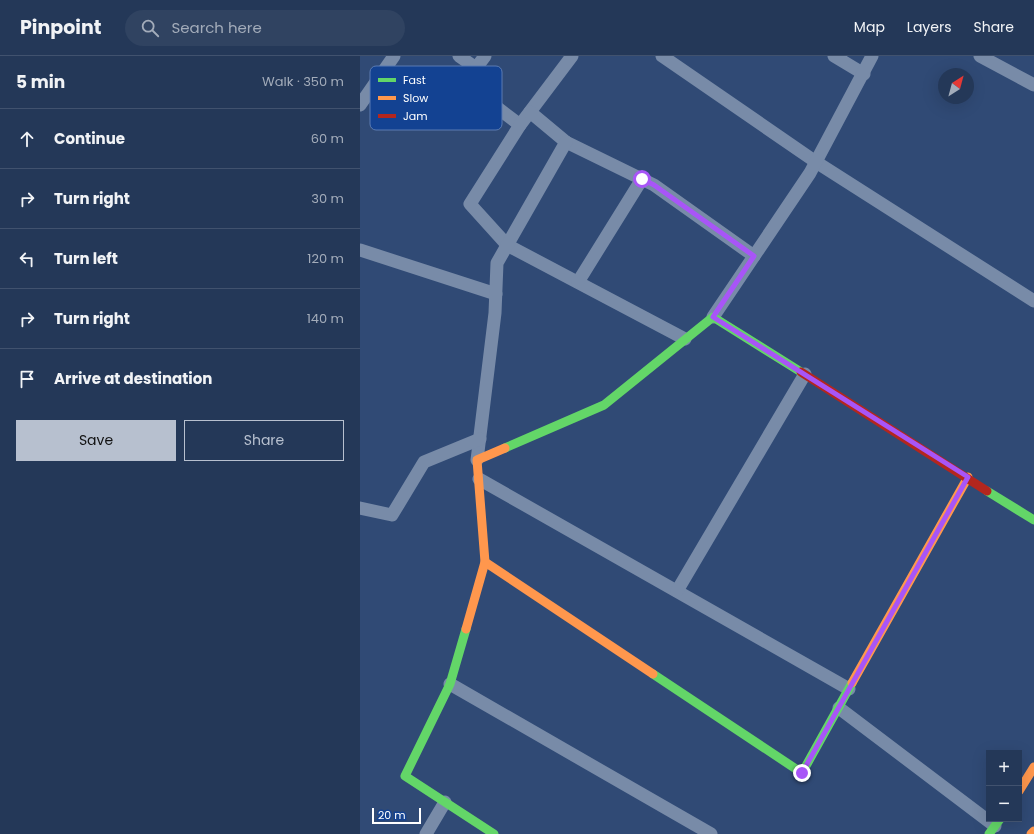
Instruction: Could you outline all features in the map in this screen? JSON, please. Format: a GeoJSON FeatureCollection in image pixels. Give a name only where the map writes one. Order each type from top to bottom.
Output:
{"type":"FeatureCollection","features":[{"type":"Feature","properties":{"kind":"main road"},"geometry":{"type":"LineString","coordinates":[[494,834],[406,776],[450,684],[485,562],[477,460],[604,405],[713,317],[1034,520]]}},
{"type":"Feature","properties":{"kind":"main road"},"geometry":{"type":"LineString","coordinates":[[485,562],[802,773],[968,477]]}},
{"type":"Feature","properties":{"kind":"main road"},"geometry":{"type":"LineString","coordinates":[[1022,786],[1034,767]]}},
{"type":"Feature","properties":{"kind":"main road"},"geometry":{"type":"LineString","coordinates":[[1031,834],[1034,831]]}},
{"type":"Feature","properties":{"kind":"street"},"geometry":{"type":"LineString","coordinates":[[387,66],[394,56]]}},
{"type":"Feature","properties":{"kind":"street"},"geometry":{"type":"LineString","coordinates":[[459,56],[473,66]]}},
{"type":"Feature","properties":{"kind":"street"},"geometry":{"type":"LineString","coordinates":[[478,66],[485,56]]}},
{"type":"Feature","properties":{"kind":"street"},"geometry":{"type":"LineString","coordinates":[[572,56],[520,125],[470,204],[507,245],[685,339]]}},
{"type":"Feature","properties":{"kind":"street"},"geometry":{"type":"LineString","coordinates":[[662,56],[816,162],[1034,300]]}},
{"type":"Feature","properties":{"kind":"street"},"geometry":{"type":"LineString","coordinates":[[834,56],[864,74]]}},
{"type":"Feature","properties":{"kind":"street"},"geometry":{"type":"LineString","coordinates":[[713,317],[816,162],[864,74],[872,56]]}},
{"type":"Feature","properties":{"kind":"street"},"geometry":{"type":"LineString","coordinates":[[980,56],[1034,84]]}},
{"type":"Feature","properties":{"kind":"street"},"geometry":{"type":"LineString","coordinates":[[360,106],[370,91]]}},
{"type":"Feature","properties":{"kind":"street"},"geometry":{"type":"LineString","coordinates":[[502,112],[520,125]]}},
{"type":"Feature","properties":{"kind":"street"},"geometry":{"type":"LineString","coordinates":[[530,112],[566,142],[654,185],[754,256]]}},
{"type":"Feature","properties":{"kind":"street"},"geometry":{"type":"LineString","coordinates":[[477,460],[496,313],[497,263],[566,142]]}},
{"type":"Feature","properties":{"kind":"street"},"geometry":{"type":"LineString","coordinates":[[578,282],[642,179]]}},
{"type":"Feature","properties":{"kind":"street"},"geometry":{"type":"LineString","coordinates":[[360,250],[496,294]]}},
{"type":"Feature","properties":{"kind":"street"},"geometry":{"type":"LineString","coordinates":[[677,591],[805,374]]}},
{"type":"Feature","properties":{"kind":"street"},"geometry":{"type":"LineString","coordinates":[[360,508],[392,515],[424,462],[480,439]]}},
{"type":"Feature","properties":{"kind":"street"},"geometry":{"type":"LineString","coordinates":[[479,479],[849,689]]}},
{"type":"Feature","properties":{"kind":"street"},"geometry":{"type":"LineString","coordinates":[[450,684],[711,834]]}},
{"type":"Feature","properties":{"kind":"street"},"geometry":{"type":"LineString","coordinates":[[839,708],[994,826]]}},
{"type":"Feature","properties":{"kind":"street"},"geometry":{"type":"LineString","coordinates":[[426,834],[445,802]]}},
{"type":"Feature","properties":{"kind":"traffic: fast"},"geometry":{"type":"LineString","coordinates":[[505,448],[604,405],[713,317],[801,372]]}},
{"type":"Feature","properties":{"kind":"traffic: fast"},"geometry":{"type":"LineString","coordinates":[[987,491],[1034,520]]}},
{"type":"Feature","properties":{"kind":"traffic: fast"},"geometry":{"type":"LineString","coordinates":[[466,629],[450,684],[405,776],[494,834]]}},
{"type":"Feature","properties":{"kind":"traffic: fast"},"geometry":{"type":"LineString","coordinates":[[653,674],[802,773],[852,683]]}},
{"type":"Feature","properties":{"kind":"traffic: fast"},"geometry":{"type":"LineString","coordinates":[[989,834],[998,822]]}},
{"type":"Feature","properties":{"kind":"traffic: slow"},"geometry":{"type":"LineString","coordinates":[[466,629],[485,562],[477,460],[505,448]]}},
{"type":"Feature","properties":{"kind":"traffic: slow"},"geometry":{"type":"LineString","coordinates":[[852,683],[968,477]]}},
{"type":"Feature","properties":{"kind":"traffic: slow"},"geometry":{"type":"LineString","coordinates":[[485,562],[653,674]]}},
{"type":"Feature","properties":{"kind":"traffic: slow"},"geometry":{"type":"LineString","coordinates":[[1022,786],[1034,767]]}},
{"type":"Feature","properties":{"kind":"traffic: slow"},"geometry":{"type":"LineString","coordinates":[[1031,834],[1034,831]]}},
{"type":"Feature","properties":{"kind":"traffic: jam"},"geometry":{"type":"LineString","coordinates":[[801,372],[987,491]]}},
{"type":"Feature","properties":{"kind":"route"},"geometry":{"type":"LineString","coordinates":[[642,179],[654,185],[754,256],[713,317],[968,477],[802,773]]}}]}
